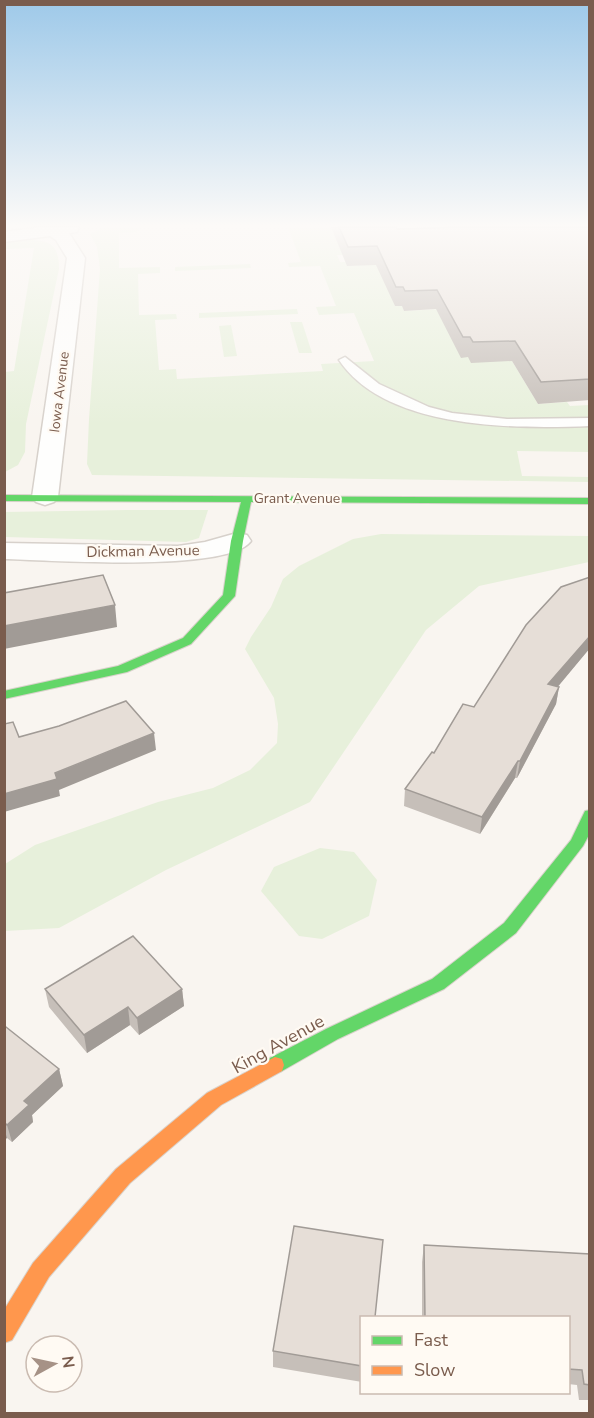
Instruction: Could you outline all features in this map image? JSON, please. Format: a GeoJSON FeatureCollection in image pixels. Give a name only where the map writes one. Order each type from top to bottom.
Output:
{"type":"FeatureCollection","features":[{"type":"Feature","properties":{"kind":"street","name":"Iowa Avenue"},"geometry":{"type":"LineString","coordinates":[[45,497],[71,293]]}},
{"type":"Feature","properties":{"kind":"street","name":"Grant Avenue"},"geometry":{"type":"LineString","coordinates":[[4,498],[590,501]]}},
{"type":"Feature","properties":{"kind":"street"},"geometry":{"type":"LineString","coordinates":[[4,695],[122,669],[186,641],[229,596],[237,541],[247,498]]}},
{"type":"Feature","properties":{"kind":"street","name":"Dickman Avenue"},"geometry":{"type":"LineString","coordinates":[[4,551],[178,554],[210,550],[237,541]]}},
{"type":"Feature","properties":{"kind":"street","name":"King Avenue"},"geometry":{"type":"LineString","coordinates":[[4,1332],[41,1270],[123,1176],[214,1100],[332,1034],[438,984],[510,928],[586,835]]}},
{"type":"Feature","properties":{"kind":"lane"},"geometry":{"type":"LineString","coordinates":[[345,360],[351,372],[389,396],[434,412],[472,419],[523,424],[590,422]]}},
{"type":"Feature","properties":{"kind":"green space"},"geometry":{"type":"Polygon","coordinates":[[[27,293],[54,293],[26,424],[25,452],[18,465],[5,472],[5,372],[14,371],[27,293]]]}},
{"type":"Feature","properties":{"kind":"green space"},"geometry":{"type":"Polygon","coordinates":[[[98,293],[138,293],[139,315],[176,314],[177,319],[155,320],[159,370],[176,369],[177,379],[323,371],[321,364],[374,361],[354,313],[319,315],[316,307],[336,306],[331,293],[391,293],[395,306],[402,306],[404,311],[442,309],[468,357],[512,361],[538,404],[567,402],[570,406],[589,405],[589,452],[517,451],[522,476],[589,477],[589,482],[92,475],[87,464],[98,293]]]}},
{"type":"Feature","properties":{"kind":"green space"},"geometry":{"type":"Polygon","coordinates":[[[297,309],[298,314],[199,318],[199,313],[297,309]]]}},
{"type":"Feature","properties":{"kind":"green space"},"geometry":{"type":"Polygon","coordinates":[[[290,322],[302,322],[312,353],[299,353],[290,322]]]}},
{"type":"Feature","properties":{"kind":"green space"},"geometry":{"type":"Polygon","coordinates":[[[231,325],[237,356],[224,357],[219,326],[231,325]]]}},
{"type":"Feature","properties":{"kind":"green space"},"geometry":{"type":"Polygon","coordinates":[[[208,510],[199,538],[186,542],[5,537],[5,512],[208,510]]]}},
{"type":"Feature","properties":{"kind":"green space"},"geometry":{"type":"Polygon","coordinates":[[[381,534],[589,536],[589,562],[479,586],[426,630],[310,802],[166,870],[59,928],[5,931],[5,864],[35,845],[158,802],[213,788],[250,770],[277,743],[278,724],[274,698],[245,649],[271,607],[283,579],[299,566],[353,539],[381,534]]]}},
{"type":"Feature","properties":{"kind":"green space"},"geometry":{"type":"Polygon","coordinates":[[[320,848],[354,852],[377,880],[369,916],[322,939],[299,936],[261,891],[274,867],[320,848]]]}},
{"type":"Feature","properties":{"kind":"building"},"geometry":{"type":"Polygon","coordinates":[[[439,293],[590,293],[590,379],[541,382],[515,341],[473,342],[470,337],[463,337],[439,293]]]}},
{"type":"Feature","properties":{"kind":"building"},"geometry":{"type":"Polygon","coordinates":[[[103,575],[115,605],[4,626],[4,593],[103,575]]]}},
{"type":"Feature","properties":{"kind":"building"},"geometry":{"type":"Polygon","coordinates":[[[590,577],[590,636],[548,684],[559,687],[520,761],[482,817],[405,789],[432,752],[434,753],[463,704],[474,707],[526,625],[561,587],[590,577]]]}},
{"type":"Feature","properties":{"kind":"building"},"geometry":{"type":"Polygon","coordinates":[[[126,701],[154,733],[55,773],[57,779],[4,794],[4,724],[13,722],[19,737],[59,726],[126,701]]]}},
{"type":"Feature","properties":{"kind":"building"},"geometry":{"type":"Polygon","coordinates":[[[133,936],[182,989],[137,1018],[128,1007],[84,1035],[45,989],[133,936]]]}},
{"type":"Feature","properties":{"kind":"building"},"geometry":{"type":"Polygon","coordinates":[[[6,1027],[59,1069],[24,1101],[29,1105],[7,1125],[4,1122],[4,1029],[6,1027]]]}},
{"type":"Feature","properties":{"kind":"building"},"geometry":{"type":"Polygon","coordinates":[[[294,1226],[383,1240],[375,1316],[360,1316],[360,1366],[273,1351],[294,1226]]]}},
{"type":"Feature","properties":{"kind":"building"},"geometry":{"type":"Polygon","coordinates":[[[424,1245],[590,1254],[590,1385],[584,1384],[582,1370],[570,1369],[570,1316],[425,1316],[424,1245]]]}},
{"type":"Feature","properties":{"kind":"traffic: fast"},"geometry":{"type":"LineString","coordinates":[[4,498],[590,501]]}},
{"type":"Feature","properties":{"kind":"traffic: fast"},"geometry":{"type":"LineString","coordinates":[[4,695],[122,669],[187,641],[229,596],[237,541],[247,498]]}},
{"type":"Feature","properties":{"kind":"traffic: fast"},"geometry":{"type":"LineString","coordinates":[[275,1065],[332,1034],[438,984],[510,928],[578,842],[590,815]]}},
{"type":"Feature","properties":{"kind":"traffic: slow"},"geometry":{"type":"LineString","coordinates":[[4,1332],[41,1270],[123,1176],[214,1099],[275,1065]]}}]}
